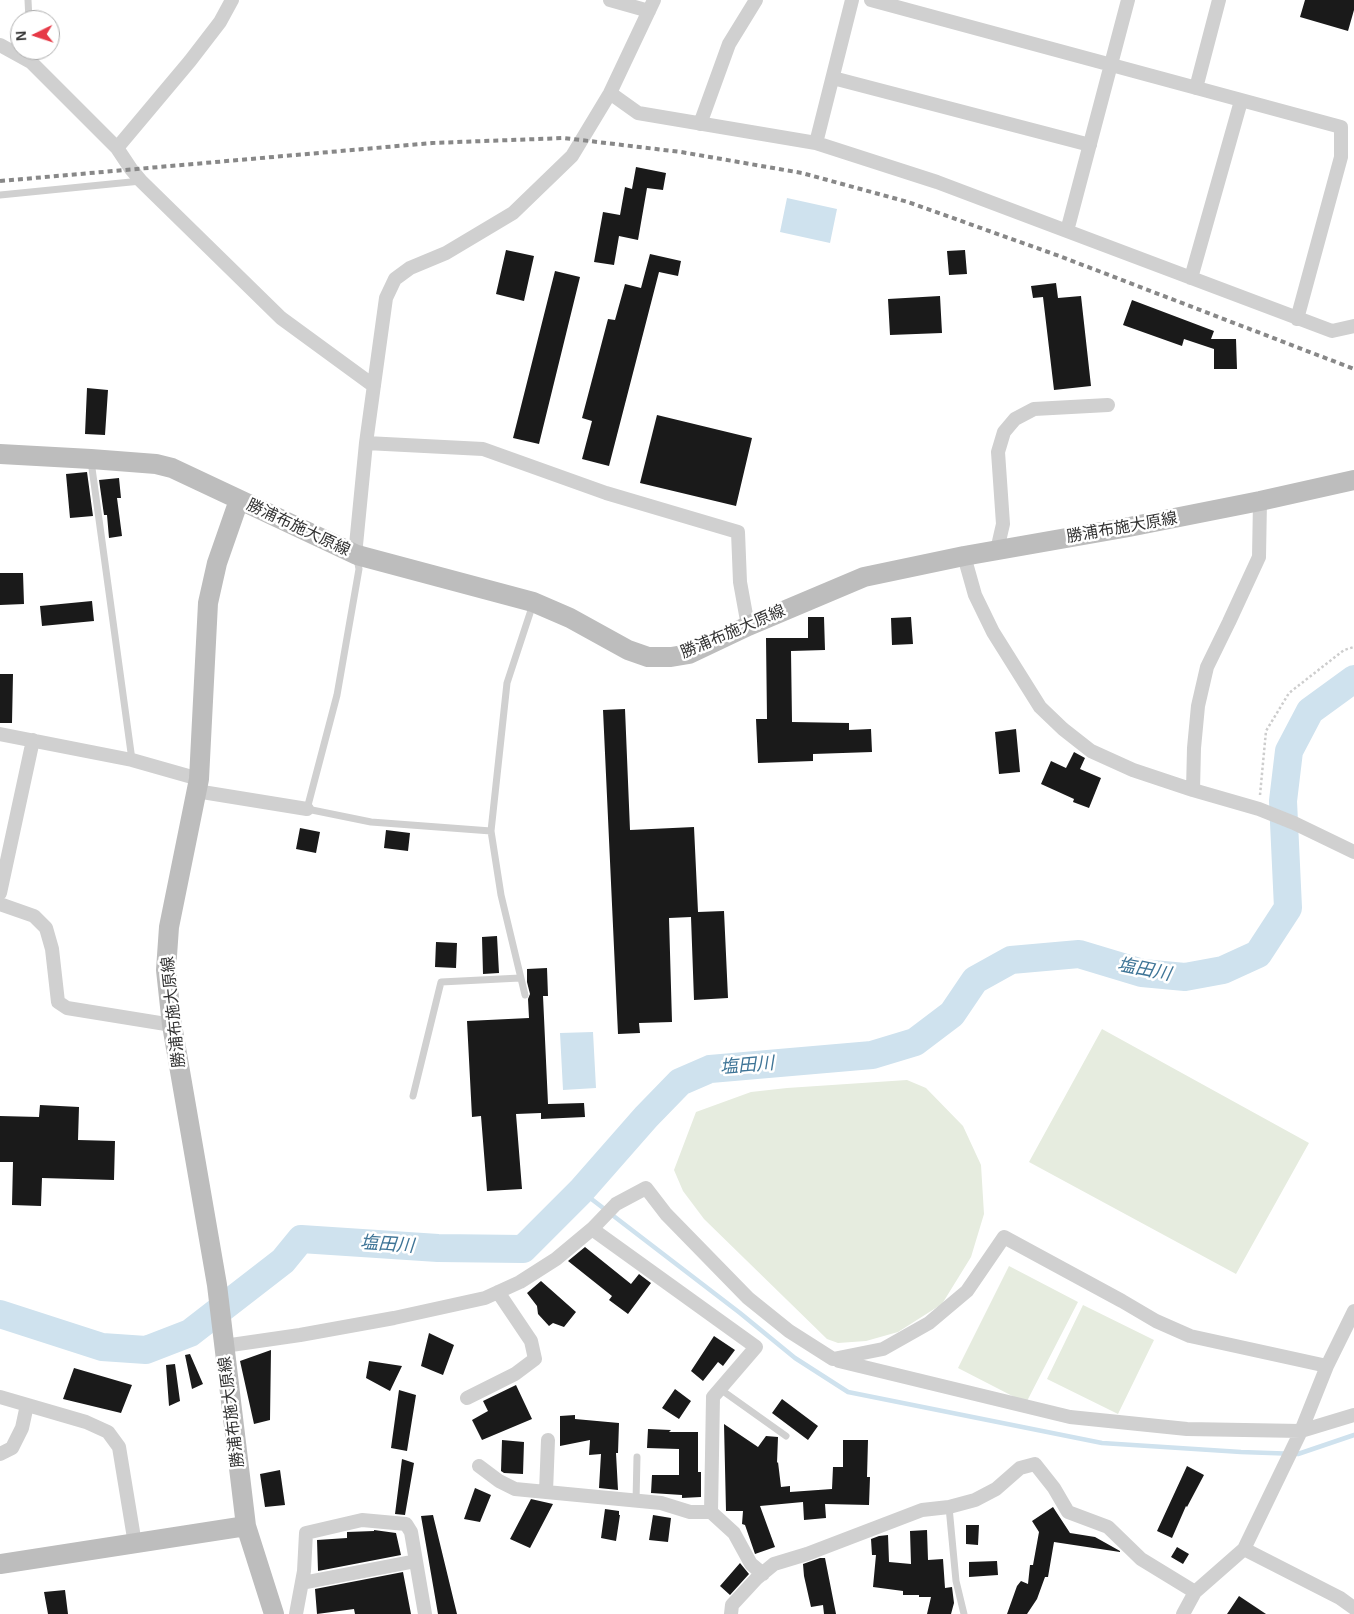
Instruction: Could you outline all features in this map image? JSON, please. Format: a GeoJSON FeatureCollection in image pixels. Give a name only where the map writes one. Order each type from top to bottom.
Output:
{"type":"FeatureCollection","features":[{"type":"Feature","properties":{"kind":"main road"},"geometry":{"type":"LineString","coordinates":[[0,454],[156,464],[172,468],[239,500]]}},
{"type":"Feature","properties":{"kind":"main road","name":"勝浦布施大原線"},"geometry":{"type":"LineString","coordinates":[[274,1614],[246,1526],[217,1285],[172,1025],[166,970],[168,928],[198,785],[208,603],[217,563],[239,500],[357,555],[533,602],[570,618],[628,650],[648,657],[671,657],[689,654],[748,626],[864,577],[964,556],[1130,527],[1354,480]]}},
{"type":"Feature","properties":{"kind":"main road"},"geometry":{"type":"LineString","coordinates":[[0,1564],[246,1526]]}},
{"type":"Feature","properties":{"kind":"street"},"geometry":{"type":"LineString","coordinates":[[117,148],[190,61],[220,22],[232,0]]}},
{"type":"Feature","properties":{"kind":"street"},"geometry":{"type":"LineString","coordinates":[[357,555],[356,546],[366,443],[386,298],[394,279],[410,268],[446,254],[513,213],[572,156],[610,93],[652,6],[610,0]]}},
{"type":"Feature","properties":{"kind":"street"},"geometry":{"type":"LineString","coordinates":[[700,124],[729,44],[756,0]]}},
{"type":"Feature","properties":{"kind":"street"},"geometry":{"type":"LineString","coordinates":[[816,143],[852,0]]}},
{"type":"Feature","properties":{"kind":"street"},"geometry":{"type":"LineString","coordinates":[[871,0],[1341,127],[1341,157],[1297,319]]}},
{"type":"Feature","properties":{"kind":"street"},"geometry":{"type":"LineString","coordinates":[[1067,231],[1128,0]]}},
{"type":"Feature","properties":{"kind":"street"},"geometry":{"type":"LineString","coordinates":[[1196,88],[1219,0]]}},
{"type":"Feature","properties":{"kind":"street"},"geometry":{"type":"LineString","coordinates":[[34,60],[117,148],[141,181],[281,318],[374,386]]}},
{"type":"Feature","properties":{"kind":"street"},"geometry":{"type":"LineString","coordinates":[[833,78],[1090,145]]}},
{"type":"Feature","properties":{"kind":"street"},"geometry":{"type":"LineString","coordinates":[[610,93],[638,113],[816,143],[937,182],[1332,331],[1354,326]]}},
{"type":"Feature","properties":{"kind":"street"},"geometry":{"type":"LineString","coordinates":[[1191,278],[1241,100]]}},
{"type":"Feature","properties":{"kind":"street"},"geometry":{"type":"LineString","coordinates":[[997,550],[1002,524],[998,452],[1004,432],[1015,419],[1034,409],[1108,406]]}},
{"type":"Feature","properties":{"kind":"street"},"geometry":{"type":"LineString","coordinates":[[366,443],[482,449],[606,493],[738,532],[740,582],[748,626]]}},
{"type":"Feature","properties":{"kind":"street"},"geometry":{"type":"LineString","coordinates":[[1193,790],[1198,706],[1207,667],[1259,557],[1260,501]]}},
{"type":"Feature","properties":{"kind":"street"},"geometry":{"type":"LineString","coordinates":[[964,556],[975,595],[993,632],[1040,707],[1062,729],[1091,752],[1133,770],[1259,809],[1294,822],[1354,852]]}},
{"type":"Feature","properties":{"kind":"street"},"geometry":{"type":"LineString","coordinates":[[0,734],[132,760],[198,785],[307,809]]}},
{"type":"Feature","properties":{"kind":"street"},"geometry":{"type":"LineString","coordinates":[[0,893],[33,740]]}},
{"type":"Feature","properties":{"kind":"street"},"geometry":{"type":"LineString","coordinates":[[0,904],[34,916],[46,928],[52,949],[58,1002],[67,1008],[172,1025]]}},
{"type":"Feature","properties":{"kind":"street"},"geometry":{"type":"LineString","coordinates":[[224,1340],[300,1336],[485,1298],[520,1282],[549,1264],[592,1229],[613,1207],[646,1188],[666,1214],[748,1298],[789,1331],[833,1359],[1070,1417],[1186,1429],[1301,1431],[1354,1415]]}},
{"type":"Feature","properties":{"kind":"street"},"geometry":{"type":"LineString","coordinates":[[592,1229],[756,1347],[713,1398],[711,1512]]}},
{"type":"Feature","properties":{"kind":"street"},"geometry":{"type":"LineString","coordinates":[[833,1359],[883,1349],[929,1323],[967,1291],[1004,1237],[1156,1321],[1190,1336],[1327,1366]]}},
{"type":"Feature","properties":{"kind":"street"},"geometry":{"type":"LineString","coordinates":[[467,1398],[515,1374],[535,1358],[531,1341],[498,1292]]}},
{"type":"Feature","properties":{"kind":"street"},"geometry":{"type":"LineString","coordinates":[[1182,1614],[1196,1592],[1244,1549],[1301,1431],[1327,1366],[1354,1311]]}},
{"type":"Feature","properties":{"kind":"street"},"geometry":{"type":"LineString","coordinates":[[0,1396],[86,1422],[108,1432],[119,1447],[135,1544]]}},
{"type":"Feature","properties":{"kind":"street"},"geometry":{"type":"LineString","coordinates":[[0,1454],[12,1448],[22,1428],[27,1405]]}},
{"type":"Feature","properties":{"kind":"street"},"geometry":{"type":"LineString","coordinates":[[546,1492],[548,1440]]}},
{"type":"Feature","properties":{"kind":"street"},"geometry":{"type":"LineString","coordinates":[[731,1614],[732,1605],[774,1564],[807,1554],[922,1510],[948,1507],[974,1500],[996,1489],[1020,1468],[1035,1464],[1054,1488],[1068,1512],[1108,1527],[1141,1559],[1196,1592]]}},
{"type":"Feature","properties":{"kind":"street"},"geometry":{"type":"LineString","coordinates":[[479,1466],[499,1481],[515,1489],[662,1503],[690,1512],[711,1512],[734,1533],[751,1564],[763,1574]]}},
{"type":"Feature","properties":{"kind":"street"},"geometry":{"type":"LineString","coordinates":[[296,1614],[304,1571],[306,1533],[362,1520],[406,1524],[411,1532],[425,1614]]}},
{"type":"Feature","properties":{"kind":"street"},"geometry":{"type":"LineString","coordinates":[[1244,1549],[1340,1598],[1354,1608]]}},
{"type":"Feature","properties":{"kind":"street"},"geometry":{"type":"LineString","coordinates":[[302,1583],[416,1561]]}},
{"type":"Feature","properties":{"kind":"lane"},"geometry":{"type":"LineString","coordinates":[[0,195],[141,181]]}},
{"type":"Feature","properties":{"kind":"lane"},"geometry":{"type":"LineString","coordinates":[[91,459],[132,760]]}},
{"type":"Feature","properties":{"kind":"lane"},"geometry":{"type":"LineString","coordinates":[[357,555],[359,569],[337,695],[307,809],[372,822],[491,832]]}},
{"type":"Feature","properties":{"kind":"lane"},"geometry":{"type":"LineString","coordinates":[[525,995],[501,895],[491,832],[507,683],[533,602]]}},
{"type":"Feature","properties":{"kind":"lane"},"geometry":{"type":"LineString","coordinates":[[413,1096],[441,982],[520,978]]}},
{"type":"Feature","properties":{"kind":"lane"},"geometry":{"type":"LineString","coordinates":[[720,1389],[786,1436]]}},
{"type":"Feature","properties":{"kind":"lane"},"geometry":{"type":"LineString","coordinates":[[636,1501],[637,1457]]}},
{"type":"Feature","properties":{"kind":"lane"},"geometry":{"type":"LineString","coordinates":[[948,1507],[956,1580],[964,1614]]}},
{"type":"Feature","properties":{"kind":"path"},"geometry":{"type":"LineString","coordinates":[[1259,809],[1266,731],[1289,693],[1344,650],[1354,647]]}},
{"type":"Feature","properties":{"kind":"shaded area"},"geometry":{"type":"Polygon","coordinates":[[[1102,1029],[1309,1143],[1236,1274],[1029,1162],[1102,1029]]]}},
{"type":"Feature","properties":{"kind":"shaded area"},"geometry":{"type":"Polygon","coordinates":[[[907,1080],[926,1088],[963,1126],[981,1165],[984,1214],[971,1257],[942,1304],[898,1332],[866,1341],[838,1343],[827,1339],[704,1219],[683,1191],[674,1170],[696,1112],[751,1092],[907,1080]]]}},
{"type":"Feature","properties":{"kind":"shaded area"},"geometry":{"type":"Polygon","coordinates":[[[1009,1266],[1078,1302],[1026,1403],[958,1368],[1009,1266]]]}},
{"type":"Feature","properties":{"kind":"shaded area"},"geometry":{"type":"Polygon","coordinates":[[[1083,1305],[1154,1340],[1118,1414],[1047,1379],[1083,1305]]]}},
{"type":"Feature","properties":{"kind":"water"},"geometry":{"type":"Polygon","coordinates":[[[787,198],[837,209],[830,243],[780,232],[787,198]]]}},
{"type":"Feature","properties":{"kind":"water"},"geometry":{"type":"Polygon","coordinates":[[[593,1032],[596,1088],[563,1090],[560,1033],[593,1032]]]}},
{"type":"Feature","properties":{"kind":"building"},"geometry":{"type":"Polygon","coordinates":[[[1305,0],[1354,0],[1354,10],[1348,31],[1300,17],[1305,0]]]}},
{"type":"Feature","properties":{"kind":"building"},"geometry":{"type":"Polygon","coordinates":[[[636,167],[666,173],[663,190],[647,188],[638,240],[619,236],[614,265],[594,262],[603,212],[620,215],[625,187],[632,189],[636,167]]]}},
{"type":"Feature","properties":{"kind":"building"},"geometry":{"type":"Polygon","coordinates":[[[506,250],[534,256],[524,301],[496,294],[506,250]]]}},
{"type":"Feature","properties":{"kind":"building"},"geometry":{"type":"Polygon","coordinates":[[[965,250],[967,274],[949,275],[947,251],[965,250]]]}},
{"type":"Feature","properties":{"kind":"building"},"geometry":{"type":"Polygon","coordinates":[[[650,254],[681,261],[678,276],[659,272],[609,466],[582,459],[592,421],[582,418],[608,319],[615,320],[625,284],[641,288],[650,254]]]}},
{"type":"Feature","properties":{"kind":"building"},"geometry":{"type":"Polygon","coordinates":[[[555,271],[580,277],[539,444],[513,438],[555,271]]]}},
{"type":"Feature","properties":{"kind":"building"},"geometry":{"type":"Polygon","coordinates":[[[1056,283],[1058,298],[1081,296],[1091,386],[1054,390],[1043,297],[1033,298],[1031,286],[1056,283]]]}},
{"type":"Feature","properties":{"kind":"building"},"geometry":{"type":"Polygon","coordinates":[[[940,296],[942,333],[890,335],[888,299],[940,296]]]}},
{"type":"Feature","properties":{"kind":"building"},"geometry":{"type":"Polygon","coordinates":[[[1132,300],[1214,331],[1211,339],[1236,339],[1237,369],[1214,369],[1214,349],[1184,339],[1182,346],[1123,325],[1132,300]]]}},
{"type":"Feature","properties":{"kind":"building"},"geometry":{"type":"Polygon","coordinates":[[[87,388],[108,390],[105,435],[85,434],[87,388]]]}},
{"type":"Feature","properties":{"kind":"building"},"geometry":{"type":"Polygon","coordinates":[[[657,415],[752,438],[736,506],[640,483],[657,415]]]}},
{"type":"Feature","properties":{"kind":"building"},"geometry":{"type":"Polygon","coordinates":[[[87,472],[93,516],[70,518],[66,474],[87,472]]]}},
{"type":"Feature","properties":{"kind":"building"},"geometry":{"type":"Polygon","coordinates":[[[119,478],[121,498],[117,498],[122,536],[109,538],[107,515],[104,515],[99,480],[119,478]]]}},
{"type":"Feature","properties":{"kind":"building"},"geometry":{"type":"Polygon","coordinates":[[[0,573],[23,573],[24,604],[0,605],[0,573]]]}},
{"type":"Feature","properties":{"kind":"building"},"geometry":{"type":"Polygon","coordinates":[[[92,601],[94,621],[42,626],[40,606],[92,601]]]}},
{"type":"Feature","properties":{"kind":"building"},"geometry":{"type":"Polygon","coordinates":[[[808,617],[824,617],[825,650],[791,651],[792,722],[849,723],[849,730],[871,729],[872,752],[813,754],[813,761],[758,763],[756,719],[767,719],[766,638],[808,638],[808,617]]]}},
{"type":"Feature","properties":{"kind":"building"},"geometry":{"type":"Polygon","coordinates":[[[911,617],[913,644],[892,645],[891,618],[911,617]]]}},
{"type":"Feature","properties":{"kind":"building"},"geometry":{"type":"Polygon","coordinates":[[[0,674],[13,674],[12,723],[0,723],[0,674]]]}},
{"type":"Feature","properties":{"kind":"building"},"geometry":{"type":"Polygon","coordinates":[[[625,709],[630,830],[694,827],[698,912],[724,911],[728,998],[694,1000],[691,917],[669,918],[672,1022],[639,1023],[640,1033],[618,1034],[603,710],[625,709]]]}},
{"type":"Feature","properties":{"kind":"building"},"geometry":{"type":"Polygon","coordinates":[[[1016,729],[1020,772],[999,774],[995,732],[1016,729]]]}},
{"type":"Feature","properties":{"kind":"building"},"geometry":{"type":"Polygon","coordinates":[[[1074,752],[1085,758],[1080,769],[1101,778],[1089,808],[1073,802],[1074,799],[1041,784],[1051,761],[1066,768],[1074,752]]]}},
{"type":"Feature","properties":{"kind":"building"},"geometry":{"type":"Polygon","coordinates":[[[300,828],[320,832],[316,853],[296,849],[300,828]]]}},
{"type":"Feature","properties":{"kind":"building"},"geometry":{"type":"Polygon","coordinates":[[[386,830],[410,833],[408,851],[384,848],[386,830]]]}},
{"type":"Feature","properties":{"kind":"building"},"geometry":{"type":"Polygon","coordinates":[[[497,936],[499,973],[483,974],[482,937],[497,936]]]}},
{"type":"Feature","properties":{"kind":"building"},"geometry":{"type":"Polygon","coordinates":[[[436,942],[457,943],[456,968],[435,967],[436,942]]]}},
{"type":"Feature","properties":{"kind":"building"},"geometry":{"type":"Polygon","coordinates":[[[547,968],[548,996],[543,996],[548,1104],[584,1103],[585,1117],[541,1119],[541,1113],[516,1114],[522,1189],[487,1191],[481,1116],[472,1117],[467,1021],[529,1018],[528,999],[530,994],[527,982],[527,969],[547,968]]]}},
{"type":"Feature","properties":{"kind":"building"},"geometry":{"type":"Polygon","coordinates":[[[40,1105],[79,1107],[78,1140],[115,1141],[114,1180],[42,1178],[41,1206],[12,1205],[13,1162],[0,1162],[0,1116],[39,1117],[40,1105]]]}},
{"type":"Feature","properties":{"kind":"building"},"geometry":{"type":"Polygon","coordinates":[[[585,1247],[631,1284],[639,1274],[651,1283],[628,1314],[609,1300],[612,1296],[568,1261],[585,1247]]]}},
{"type":"Feature","properties":{"kind":"building"},"geometry":{"type":"Polygon","coordinates":[[[541,1281],[576,1312],[564,1327],[553,1323],[549,1326],[538,1314],[537,1306],[527,1293],[541,1281]]]}},
{"type":"Feature","properties":{"kind":"building"},"geometry":{"type":"Polygon","coordinates":[[[429,1333],[454,1345],[443,1375],[421,1366],[429,1333]]]}},
{"type":"Feature","properties":{"kind":"building"},"geometry":{"type":"Polygon","coordinates":[[[714,1336],[735,1350],[723,1366],[718,1362],[703,1381],[691,1371],[714,1336]]]}},
{"type":"Feature","properties":{"kind":"building"},"geometry":{"type":"Polygon","coordinates":[[[271,1350],[270,1420],[254,1424],[240,1361],[271,1350]]]}},
{"type":"Feature","properties":{"kind":"building"},"geometry":{"type":"Polygon","coordinates":[[[190,1354],[203,1384],[192,1389],[185,1355],[190,1354]]]}},
{"type":"Feature","properties":{"kind":"building"},"geometry":{"type":"Polygon","coordinates":[[[369,1361],[402,1366],[390,1391],[366,1378],[369,1361]]]}},
{"type":"Feature","properties":{"kind":"building"},"geometry":{"type":"Polygon","coordinates":[[[175,1364],[180,1401],[169,1406],[166,1365],[175,1364]]]}},
{"type":"Feature","properties":{"kind":"building"},"geometry":{"type":"Polygon","coordinates":[[[74,1368],[132,1385],[121,1413],[63,1399],[74,1368]]]}},
{"type":"Feature","properties":{"kind":"building"},"geometry":{"type":"Polygon","coordinates":[[[516,1385],[532,1419],[482,1440],[472,1420],[488,1411],[483,1401],[516,1385]]]}},
{"type":"Feature","properties":{"kind":"building"},"geometry":{"type":"Polygon","coordinates":[[[675,1389],[691,1401],[679,1419],[662,1408],[675,1389]]]}},
{"type":"Feature","properties":{"kind":"building"},"geometry":{"type":"Polygon","coordinates":[[[399,1390],[416,1395],[407,1451],[391,1448],[399,1390]]]}},
{"type":"Feature","properties":{"kind":"building"},"geometry":{"type":"Polygon","coordinates":[[[782,1399],[818,1426],[808,1440],[772,1413],[782,1399]]]}},
{"type":"Feature","properties":{"kind":"building"},"geometry":{"type":"Polygon","coordinates":[[[575,1415],[575,1419],[619,1423],[618,1453],[616,1453],[618,1490],[599,1488],[601,1454],[589,1455],[590,1440],[560,1446],[560,1416],[575,1415]]]}},
{"type":"Feature","properties":{"kind":"building"},"geometry":{"type":"Polygon","coordinates":[[[724,1424],[758,1447],[766,1436],[778,1437],[777,1463],[781,1487],[790,1486],[790,1492],[832,1489],[833,1467],[843,1467],[843,1440],[868,1440],[867,1477],[870,1477],[869,1505],[825,1504],[826,1518],[804,1520],[803,1502],[760,1506],[775,1547],[755,1554],[745,1525],[742,1524],[743,1511],[726,1511],[724,1424]]]}},
{"type":"Feature","properties":{"kind":"building"},"geometry":{"type":"Polygon","coordinates":[[[648,1429],[671,1430],[669,1432],[698,1432],[698,1472],[701,1472],[701,1497],[682,1498],[682,1495],[651,1493],[652,1475],[679,1475],[679,1449],[647,1448],[648,1429]]]}},
{"type":"Feature","properties":{"kind":"building"},"geometry":{"type":"Polygon","coordinates":[[[502,1440],[524,1442],[523,1474],[504,1473],[501,1471],[502,1440]]]}},
{"type":"Feature","properties":{"kind":"building"},"geometry":{"type":"Polygon","coordinates":[[[402,1459],[414,1463],[405,1515],[395,1514],[402,1459]]]}},
{"type":"Feature","properties":{"kind":"building"},"geometry":{"type":"Polygon","coordinates":[[[1187,1466],[1204,1475],[1186,1506],[1172,1538],[1157,1531],[1187,1466]]]}},
{"type":"Feature","properties":{"kind":"building"},"geometry":{"type":"Polygon","coordinates":[[[280,1470],[285,1505],[265,1507],[260,1474],[280,1470]]]}},
{"type":"Feature","properties":{"kind":"building"},"geometry":{"type":"Polygon","coordinates":[[[475,1488],[491,1495],[480,1522],[464,1519],[475,1488]]]}},
{"type":"Feature","properties":{"kind":"building"},"geometry":{"type":"Polygon","coordinates":[[[531,1499],[553,1504],[530,1548],[510,1539],[531,1499]]]}},
{"type":"Feature","properties":{"kind":"building"},"geometry":{"type":"Polygon","coordinates":[[[1053,1507],[1070,1533],[1095,1537],[1120,1552],[1054,1542],[1048,1577],[1045,1577],[1037,1599],[1027,1614],[1007,1614],[1017,1586],[1021,1581],[1028,1584],[1030,1565],[1033,1565],[1039,1532],[1032,1521],[1053,1507]]]}},
{"type":"Feature","properties":{"kind":"building"},"geometry":{"type":"Polygon","coordinates":[[[605,1509],[619,1511],[616,1541],[601,1538],[605,1509]]]}},
{"type":"Feature","properties":{"kind":"building"},"geometry":{"type":"Polygon","coordinates":[[[433,1515],[457,1614],[438,1614],[421,1516],[433,1515]]]}},
{"type":"Feature","properties":{"kind":"building"},"geometry":{"type":"Polygon","coordinates":[[[653,1515],[671,1518],[668,1542],[649,1540],[653,1515]]]}},
{"type":"Feature","properties":{"kind":"building"},"geometry":{"type":"Polygon","coordinates":[[[966,1525],[979,1525],[978,1545],[966,1544],[966,1525]]]}},
{"type":"Feature","properties":{"kind":"building"},"geometry":{"type":"Polygon","coordinates":[[[374,1530],[396,1533],[401,1555],[318,1571],[317,1540],[347,1538],[347,1532],[374,1530]]]}},
{"type":"Feature","properties":{"kind":"building"},"geometry":{"type":"Polygon","coordinates":[[[927,1530],[928,1560],[943,1559],[945,1588],[952,1587],[954,1603],[951,1614],[927,1614],[931,1597],[903,1595],[903,1591],[873,1587],[876,1555],[872,1555],[871,1539],[888,1535],[889,1562],[911,1564],[910,1531],[927,1530]]]}},
{"type":"Feature","properties":{"kind":"building"},"geometry":{"type":"Polygon","coordinates":[[[1177,1547],[1189,1554],[1183,1564],[1171,1557],[1177,1547]]]}},
{"type":"Feature","properties":{"kind":"building"},"geometry":{"type":"Polygon","coordinates":[[[825,1558],[836,1614],[824,1614],[823,1605],[811,1607],[803,1564],[825,1558]]]}},
{"type":"Feature","properties":{"kind":"building"},"geometry":{"type":"Polygon","coordinates":[[[997,1561],[998,1575],[969,1577],[969,1562],[997,1561]]]}},
{"type":"Feature","properties":{"kind":"building"},"geometry":{"type":"Polygon","coordinates":[[[740,1563],[749,1574],[730,1595],[720,1586],[740,1563]]]}},
{"type":"Feature","properties":{"kind":"building"},"geometry":{"type":"Polygon","coordinates":[[[403,1572],[411,1614],[355,1614],[354,1609],[317,1614],[315,1589],[403,1572]]]}},
{"type":"Feature","properties":{"kind":"building"},"geometry":{"type":"Polygon","coordinates":[[[65,1590],[68,1614],[48,1614],[44,1592],[65,1590]]]}},
{"type":"Feature","properties":{"kind":"building"},"geometry":{"type":"Polygon","coordinates":[[[1239,1596],[1266,1614],[1227,1614],[1239,1596]]]}},
{"type":"Feature","properties":{"kind":"waterway","name":"塩田川"},"geometry":{"type":"LineString","coordinates":[[0,1314],[102,1347],[146,1350],[190,1333],[283,1261],[301,1239],[438,1248],[523,1249],[581,1191],[646,1117],[680,1082],[710,1069],[872,1055],[915,1042],[952,1014],[975,980],[1011,960],[1079,954],[1142,973],[1185,977],[1223,970],[1258,954],[1288,908],[1283,801],[1289,751],[1310,711],[1354,679]]}},
{"type":"Feature","properties":{"kind":"waterway"},"geometry":{"type":"LineString","coordinates":[[581,1191],[740,1313],[795,1358],[848,1392],[1102,1443],[1298,1454],[1354,1435]]}},
{"type":"Feature","properties":{"kind":"railway"},"geometry":{"type":"LineString","coordinates":[[0,181],[432,143],[564,138],[681,152],[802,173],[908,202],[1062,257],[1354,369]]}}]}
